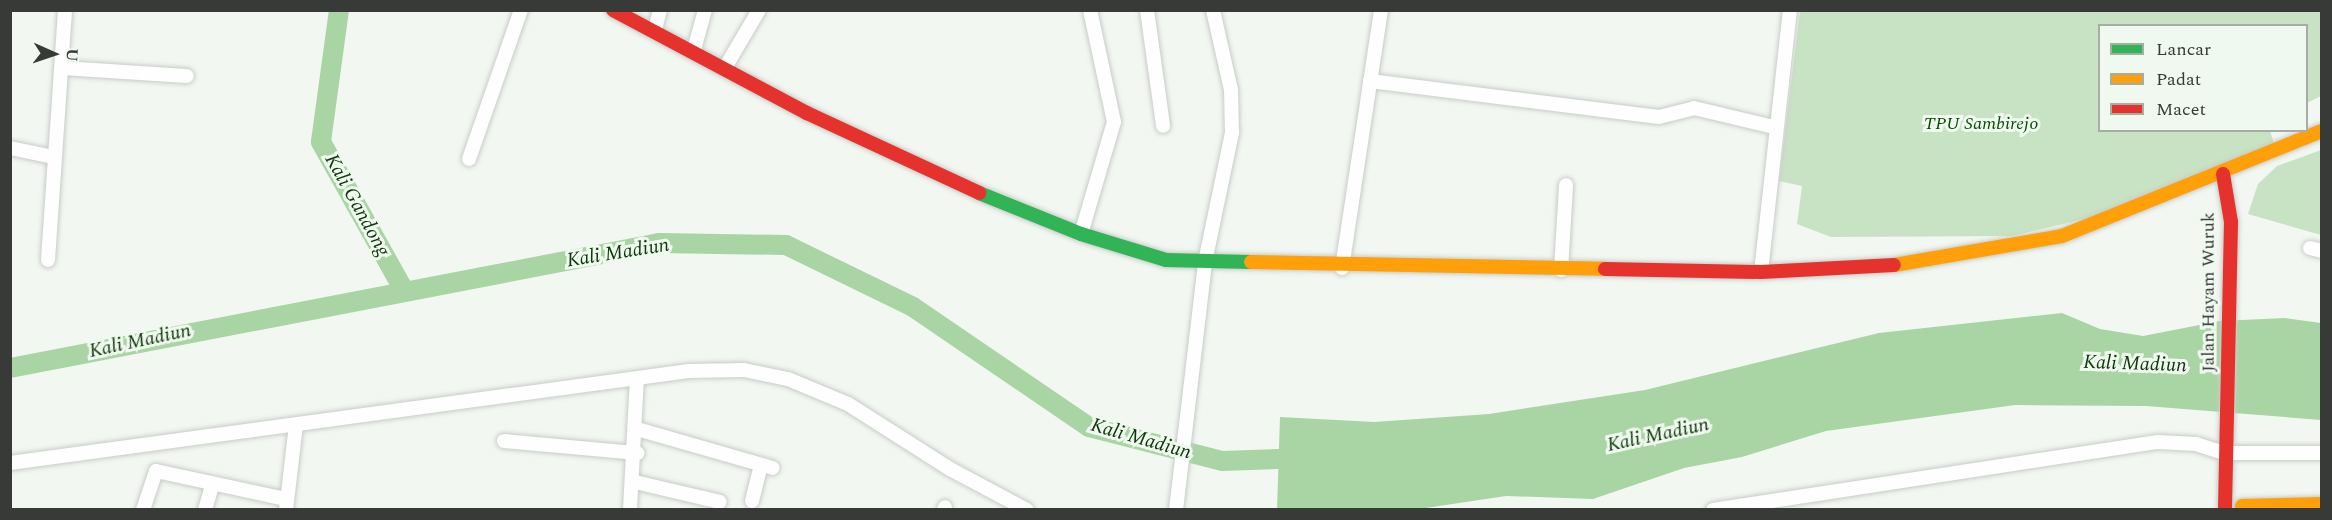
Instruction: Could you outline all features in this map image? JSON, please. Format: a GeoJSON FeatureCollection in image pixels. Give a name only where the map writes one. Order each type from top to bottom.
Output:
{"type":"FeatureCollection","features":[{"type":"Feature","properties":{"kind":"main road"},"geometry":{"type":"LineString","coordinates":[[613,10],[726,66],[807,113],[1081,234],[1157,258],[1205,262],[1342,268],[1761,272],[1901,265],[2062,236],[2223,174],[2322,131]]}},
{"type":"Feature","properties":{"kind":"main road","name":"Jalan Hayam Wuruk"},"geometry":{"type":"LineString","coordinates":[[2223,174],[2231,222],[2226,449],[2236,508]]}},
{"type":"Feature","properties":{"kind":"main road"},"geometry":{"type":"LineString","coordinates":[[2236,508],[2284,502],[2322,504]]}},
{"type":"Feature","properties":{"kind":"main road"},"geometry":{"type":"LineString","coordinates":[[2269,510],[2284,502]]}},
{"type":"Feature","properties":{"kind":"street"},"geometry":{"type":"LineString","coordinates":[[48,260],[65,10]]}},
{"type":"Feature","properties":{"kind":"street"},"geometry":{"type":"LineString","coordinates":[[469,159],[521,10]]}},
{"type":"Feature","properties":{"kind":"street"},"geometry":{"type":"LineString","coordinates":[[655,29],[660,10]]}},
{"type":"Feature","properties":{"kind":"street"},"geometry":{"type":"LineString","coordinates":[[694,50],[705,10]]}},
{"type":"Feature","properties":{"kind":"street"},"geometry":{"type":"LineString","coordinates":[[726,66],[759,10]]}},
{"type":"Feature","properties":{"kind":"street"},"geometry":{"type":"LineString","coordinates":[[1081,234],[1114,124],[1089,10]]}},
{"type":"Feature","properties":{"kind":"street"},"geometry":{"type":"LineString","coordinates":[[1147,10],[1163,126]]}},
{"type":"Feature","properties":{"kind":"street"},"geometry":{"type":"LineString","coordinates":[[1176,510],[1205,262],[1232,133],[1231,90],[1213,10]]}},
{"type":"Feature","properties":{"kind":"street"},"geometry":{"type":"LineString","coordinates":[[1761,272],[1774,127],[1790,10]]}},
{"type":"Feature","properties":{"kind":"street"},"geometry":{"type":"LineString","coordinates":[[1342,268],[1370,81],[1377,11]]}},
{"type":"Feature","properties":{"kind":"street"},"geometry":{"type":"LineString","coordinates":[[62,68],[187,76]]}},
{"type":"Feature","properties":{"kind":"street"},"geometry":{"type":"LineString","coordinates":[[1370,81],[1659,117],[1694,108],[1774,127]]}},
{"type":"Feature","properties":{"kind":"street"},"geometry":{"type":"LineString","coordinates":[[10,148],[54,158]]}},
{"type":"Feature","properties":{"kind":"street"},"geometry":{"type":"LineString","coordinates":[[1561,270],[1566,185]]}},
{"type":"Feature","properties":{"kind":"street"},"geometry":{"type":"LineString","coordinates":[[10,463],[637,378],[744,370],[788,379],[848,404],[950,469],[1027,510]]}},
{"type":"Feature","properties":{"kind":"street"},"geometry":{"type":"LineString","coordinates":[[630,510],[637,453],[637,378]]}},
{"type":"Feature","properties":{"kind":"street"},"geometry":{"type":"LineString","coordinates":[[143,510],[156,471],[285,504],[296,425]]}},
{"type":"Feature","properties":{"kind":"street"},"geometry":{"type":"LineString","coordinates":[[636,429],[767,466],[752,501]]}},
{"type":"Feature","properties":{"kind":"street"},"geometry":{"type":"LineString","coordinates":[[504,441],[637,453]]}},
{"type":"Feature","properties":{"kind":"street"},"geometry":{"type":"LineString","coordinates":[[1713,510],[2158,441],[2226,449],[2322,453]]}},
{"type":"Feature","properties":{"kind":"street"},"geometry":{"type":"LineString","coordinates":[[635,482],[720,502]]}},
{"type":"Feature","properties":{"kind":"street"},"geometry":{"type":"LineString","coordinates":[[205,510],[212,485]]}},
{"type":"Feature","properties":{"kind":"green space","name":"TPU Sambirejo"},"geometry":{"type":"Polygon","coordinates":[[[1800,11],[2321,11],[2321,96],[2308,102],[2308,24],[2098,24],[2098,132],[2270,132],[2274,143],[2089,218],[2012,236],[1831,237],[1797,224],[1802,186],[1779,181],[1800,11]]]}},
{"type":"Feature","properties":{"kind":"green space"},"geometry":{"type":"Polygon","coordinates":[[[2321,150],[2321,235],[2248,214],[2258,184],[2277,166],[2321,150]]]}},
{"type":"Feature","properties":{"kind":"water"},"geometry":{"type":"Polygon","coordinates":[[[2062,313],[2100,329],[2143,336],[2220,321],[2285,318],[2321,323],[2321,420],[2146,406],[2015,405],[1826,431],[1742,457],[1684,468],[1593,499],[1506,496],[1419,509],[1277,510],[1280,417],[1374,422],[1489,414],[1645,390],[1879,333],[2062,313]]]}},
{"type":"Feature","properties":{"kind":"waterway","name":"Kali Gandong"},"geometry":{"type":"LineString","coordinates":[[339,10],[321,142],[403,289]]}},
{"type":"Feature","properties":{"kind":"waterway","name":"Kali Madiun"},"geometry":{"type":"LineString","coordinates":[[10,368],[659,243],[786,245],[913,307],[1089,427],[1222,461],[1305,458]]}},
{"type":"Feature","properties":{"kind":"traffic: fast"},"geometry":{"type":"LineString","coordinates":[[979,193],[1081,234],[1166,260],[1251,262]]}},
{"type":"Feature","properties":{"kind":"traffic: slow"},"geometry":{"type":"LineString","coordinates":[[1894,265],[2062,236],[2322,131]]}},
{"type":"Feature","properties":{"kind":"traffic: slow"},"geometry":{"type":"LineString","coordinates":[[1251,262],[1605,269]]}},
{"type":"Feature","properties":{"kind":"traffic: slow"},"geometry":{"type":"LineString","coordinates":[[2242,506],[2322,504]]}},
{"type":"Feature","properties":{"kind":"traffic: jam"},"geometry":{"type":"LineString","coordinates":[[613,10],[807,113],[979,193]]}},
{"type":"Feature","properties":{"kind":"traffic: jam"},"geometry":{"type":"LineString","coordinates":[[2223,174],[2231,222],[2225,510]]}},
{"type":"Feature","properties":{"kind":"traffic: jam"},"geometry":{"type":"LineString","coordinates":[[1605,269],[1761,272],[1894,265]]}}]}
